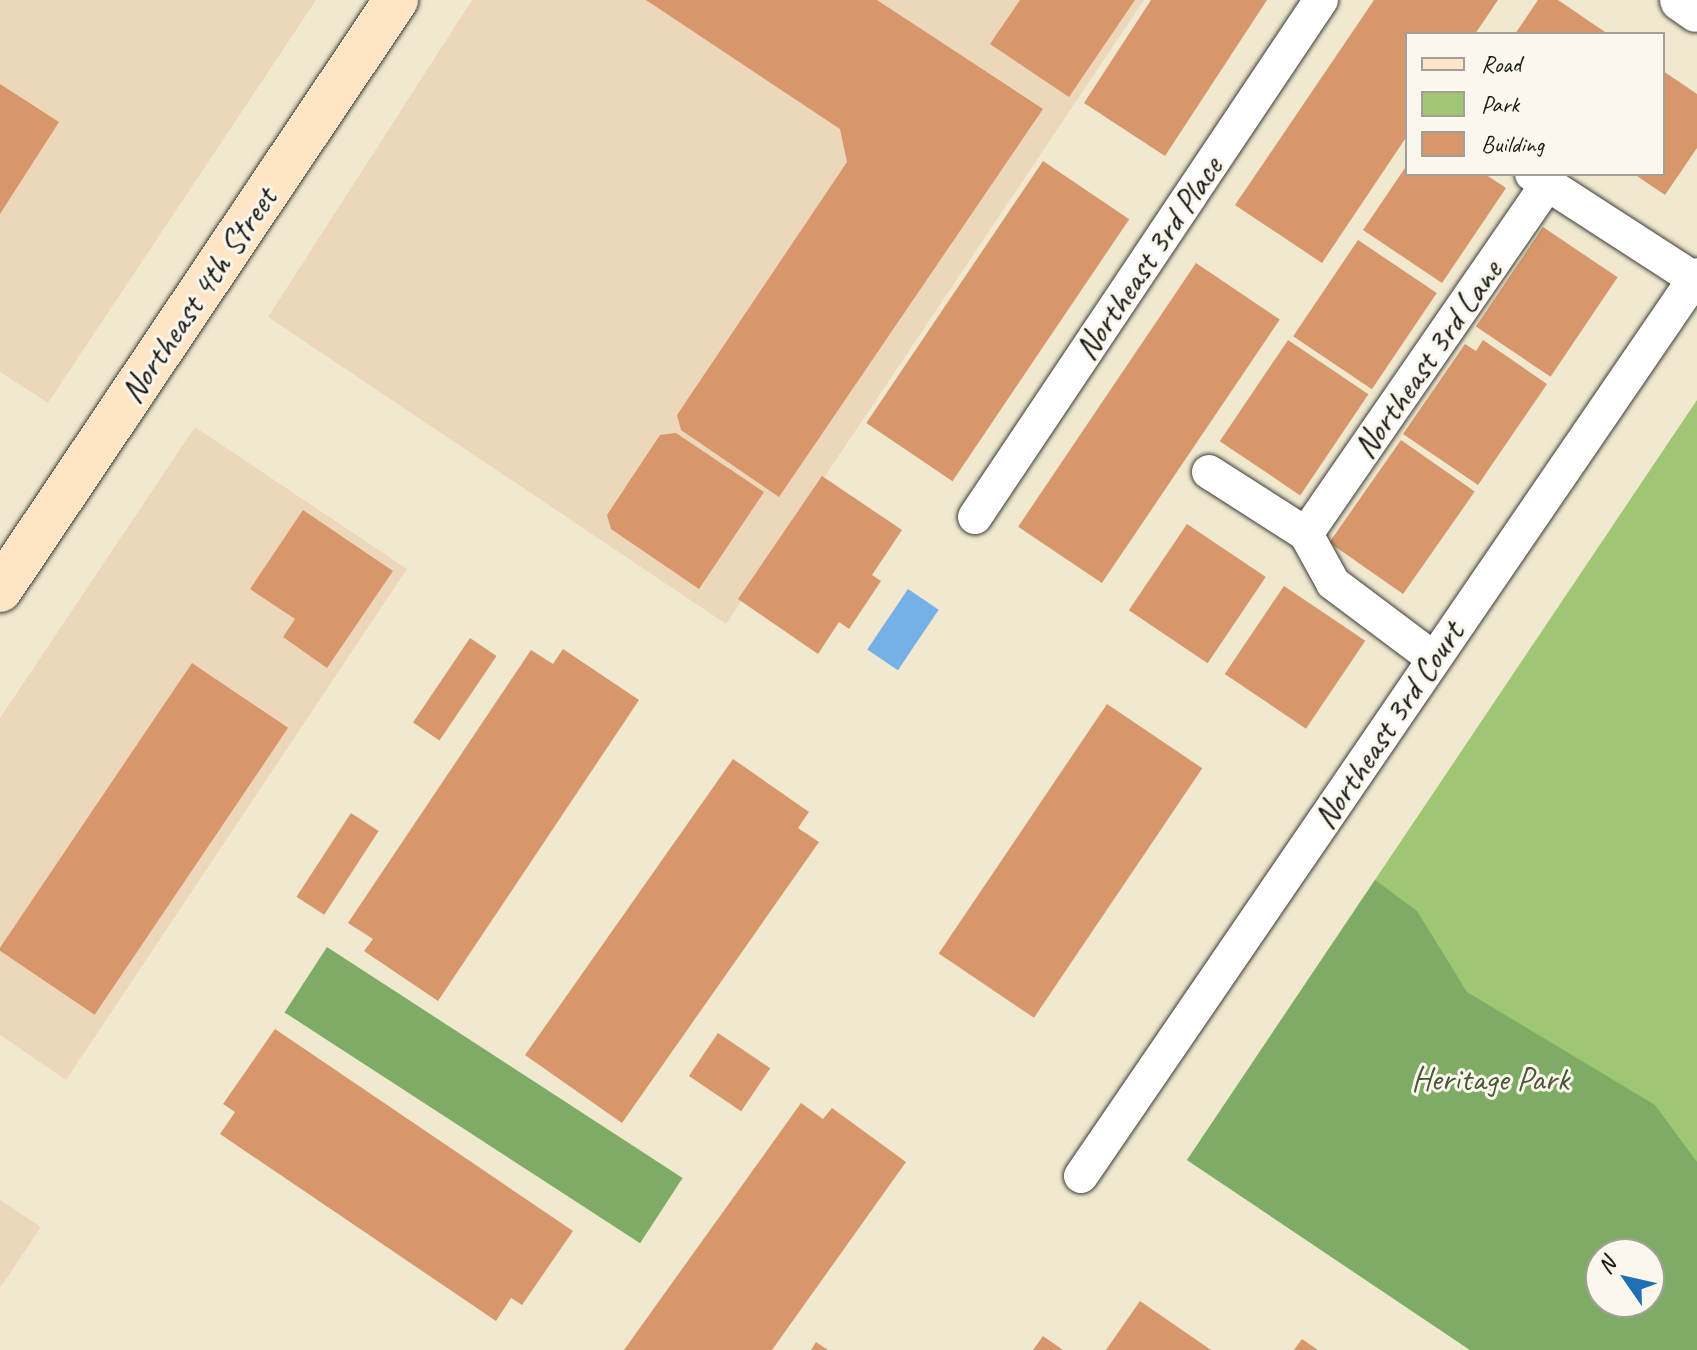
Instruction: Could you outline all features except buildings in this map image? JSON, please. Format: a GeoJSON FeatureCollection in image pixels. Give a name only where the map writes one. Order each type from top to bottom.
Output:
{"type":"FeatureCollection","features":[{"type":"Feature","properties":{"kind":"main road","name":"Northeast 4th Street"},"geometry":{"type":"LineString","coordinates":[[0,590],[396,0]]}},
{"type":"Feature","properties":{"kind":"street","name":"Northeast 3rd Place"},"geometry":{"type":"LineString","coordinates":[[975,517],[1321,0]]}},
{"type":"Feature","properties":{"kind":"street"},"geometry":{"type":"LineString","coordinates":[[1681,0],[1697,11]]}},
{"type":"Feature","properties":{"kind":"street"},"geometry":{"type":"LineString","coordinates":[[1540,179],[1696,277]]}},
{"type":"Feature","properties":{"kind":"street","name":"Northeast 3rd Lane"},"geometry":{"type":"LineString","coordinates":[[1306,534],[1540,179]]}},
{"type":"Feature","properties":{"kind":"street","name":"Northeast 3rd Court"},"geometry":{"type":"LineString","coordinates":[[1081,1176],[1696,277]]}},
{"type":"Feature","properties":{"kind":"street"},"geometry":{"type":"LineString","coordinates":[[1209,472],[1306,534],[1333,583],[1433,658]]}},
{"type":"Feature","properties":{"kind":"shaded area"},"geometry":{"type":"Polygon","coordinates":[[[0,0],[316,0],[48,403],[0,372],[0,0]]]}},
{"type":"Feature","properties":{"kind":"shaded area"},"geometry":{"type":"Polygon","coordinates":[[[472,0],[1144,0],[726,624],[268,317],[472,0]]]}},
{"type":"Feature","properties":{"kind":"shaded area"},"geometry":{"type":"Polygon","coordinates":[[[195,427],[407,569],[66,1080],[0,1035],[0,718],[195,427]]]}},
{"type":"Feature","properties":{"kind":"shaded area"},"geometry":{"type":"Polygon","coordinates":[[[0,1200],[41,1227],[0,1288],[0,1200]]]}},
{"type":"Feature","properties":{"kind":"green space","name":"Heritage Park"},"geometry":{"type":"Polygon","coordinates":[[[1697,400],[1697,1350],[1470,1350],[1187,1160],[1697,400]]]}},
{"type":"Feature","properties":{"kind":"green space"},"geometry":{"type":"Polygon","coordinates":[[[1375,880],[1417,911],[1467,992],[1655,1105],[1697,1162],[1697,1350],[1470,1350],[1187,1160],[1375,880]]]}},
{"type":"Feature","properties":{"kind":"green space"},"geometry":{"type":"Polygon","coordinates":[[[327,947],[683,1178],[640,1243],[285,1012],[327,947]]]}},
{"type":"Feature","properties":{"kind":"water"},"geometry":{"type":"Polygon","coordinates":[[[908,589],[939,610],[898,670],[867,650],[908,589]]]}}]}
